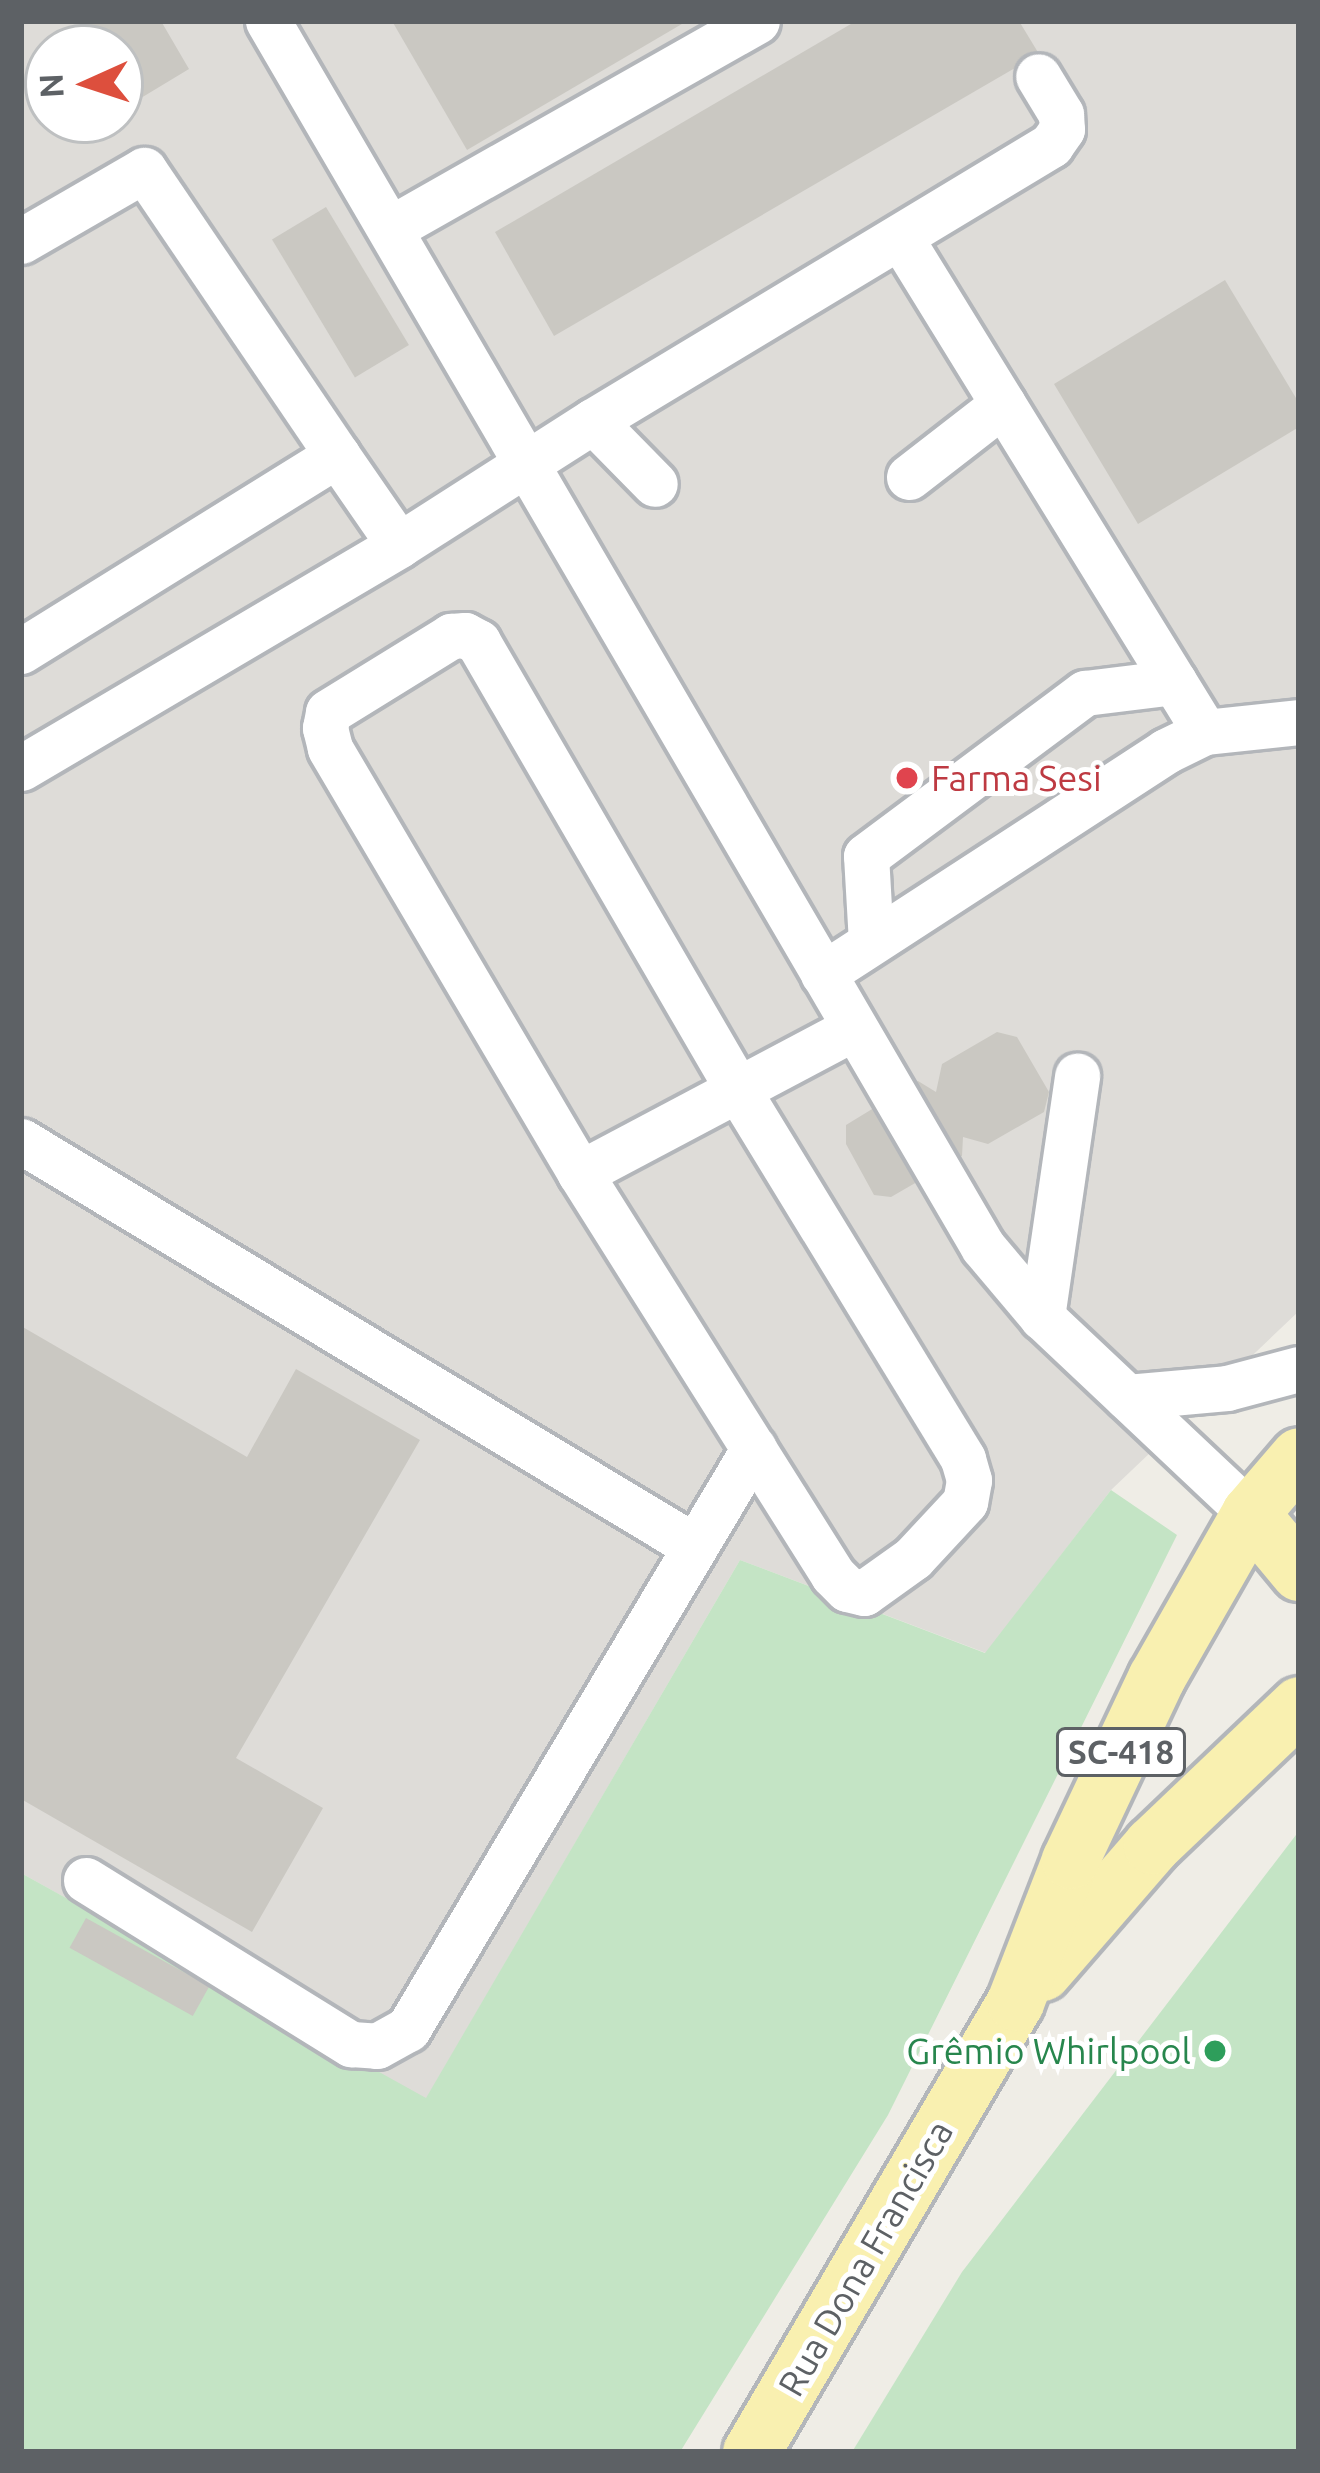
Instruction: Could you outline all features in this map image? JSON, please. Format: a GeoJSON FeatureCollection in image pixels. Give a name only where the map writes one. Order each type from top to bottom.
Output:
{"type":"FeatureCollection","features":[{"type":"Feature","properties":{"kind":"main road","name":"Rua Dona Francisca"},"geometry":{"type":"LineString","coordinates":[[751,2452],[1015,2002],[1070,1860],[1156,1678],[1250,1513],[1299,1456]]}},
{"type":"Feature","properties":{"kind":"main road"},"geometry":{"type":"LineString","coordinates":[[1250,1513],[1299,1572]]}},
{"type":"Feature","properties":{"kind":"main road","name":"Rua Dona Francisca"},"geometry":{"type":"LineString","coordinates":[[1015,2002],[1152,1845],[1299,1705]]}},
{"type":"Feature","properties":{"kind":"street"},"geometry":{"type":"LineString","coordinates":[[268,21],[393,227],[983,1247],[1042,1318],[1250,1513]]}},
{"type":"Feature","properties":{"kind":"street"},"geometry":{"type":"LineString","coordinates":[[393,227],[757,21]]}},
{"type":"Feature","properties":{"kind":"street"},"geometry":{"type":"LineString","coordinates":[[21,768],[399,545],[527,461],[1051,145],[1061,129],[1061,114],[1038,76]]}},
{"type":"Feature","properties":{"kind":"street"},"geometry":{"type":"LineString","coordinates":[[21,241],[144,170],[399,545]]}},
{"type":"Feature","properties":{"kind":"street"},"geometry":{"type":"LineString","coordinates":[[900,237],[1205,732]]}},
{"type":"Feature","properties":{"kind":"street"},"geometry":{"type":"LineString","coordinates":[[908,477],[1003,404]]}},
{"type":"Feature","properties":{"kind":"street"},"geometry":{"type":"LineString","coordinates":[[593,421],[656,484]]}},
{"type":"Feature","properties":{"kind":"street"},"geometry":{"type":"LineString","coordinates":[[21,651],[337,455]]}},
{"type":"Feature","properties":{"kind":"street"},"geometry":{"type":"LineString","coordinates":[[452,636],[478,642],[738,1090],[963,1459],[969,1480],[965,1502],[913,1558],[864,1593],[847,1588],[580,1173],[330,748],[325,728],[328,712],[452,636]]}},
{"type":"Feature","properties":{"kind":"street"},"geometry":{"type":"LineString","coordinates":[[871,942],[866,856],[1085,693],[1174,682]]}},
{"type":"Feature","properties":{"kind":"street"},"geometry":{"type":"LineString","coordinates":[[823,974],[1166,751],[1205,732],[1299,722]]}},
{"type":"Feature","properties":{"kind":"street"},"geometry":{"type":"LineString","coordinates":[[580,1173],[854,1028]]}},
{"type":"Feature","properties":{"kind":"street"},"geometry":{"type":"LineString","coordinates":[[1042,1318],[1077,1076]]}},
{"type":"Feature","properties":{"kind":"street"},"geometry":{"type":"LineString","coordinates":[[21,1141],[694,1546]]}},
{"type":"Feature","properties":{"kind":"street"},"geometry":{"type":"LineString","coordinates":[[1127,1397],[1226,1388],[1299,1369]]}},
{"type":"Feature","properties":{"kind":"street"},"geometry":{"type":"LineString","coordinates":[[86,1880],[351,2044],[377,2046],[408,2029],[754,1448]]}},
{"type":"Feature","properties":{"kind":"shaded area"},"geometry":{"type":"Polygon","coordinates":[[[21,21],[1299,21],[1299,1311],[1111,1490],[986,1653],[740,1560],[426,2099],[21,1873],[21,21]]]}},
{"type":"Feature","properties":{"kind":"green space"},"geometry":{"type":"Polygon","coordinates":[[[1111,1490],[1177,1535],[888,2115],[680,2452],[21,2452],[21,1873],[426,2098],[740,1560],[985,1653],[1111,1490]]]}},
{"type":"Feature","properties":{"kind":"green space","name":"Grêmio Whirlpool"},"geometry":{"type":"Polygon","coordinates":[[[1299,1831],[1299,2452],[852,2452],[962,2272],[1299,1831]]]}},
{"type":"Feature","properties":{"kind":"building"},"geometry":{"type":"Polygon","coordinates":[[[161,21],[189,69],[144,96],[144,24],[85,24],[161,21]]]}},
{"type":"Feature","properties":{"kind":"building"},"geometry":{"type":"Polygon","coordinates":[[[392,21],[687,21],[467,150],[392,21]]]}},
{"type":"Feature","properties":{"kind":"building"},"geometry":{"type":"Polygon","coordinates":[[[856,21],[1019,21],[1039,54],[554,336],[495,232],[856,21]]]}},
{"type":"Feature","properties":{"kind":"building"},"geometry":{"type":"Polygon","coordinates":[[[326,207],[409,345],[355,377],[272,239],[326,207]]]}},
{"type":"Feature","properties":{"kind":"building"},"geometry":{"type":"Polygon","coordinates":[[[1225,280],[1299,403],[1299,427],[1138,524],[1054,384],[1225,280]]]}},
{"type":"Feature","properties":{"kind":"building"},"geometry":{"type":"Polygon","coordinates":[[[997,1032],[1017,1037],[1049,1092],[1044,1112],[988,1144],[963,1137],[962,1156],[891,1197],[874,1195],[846,1144],[846,1125],[918,1081],[936,1092],[942,1064],[997,1032]]]}},
{"type":"Feature","properties":{"kind":"building"},"geometry":{"type":"Polygon","coordinates":[[[21,1326],[247,1457],[296,1369],[420,1440],[236,1758],[323,1808],[252,1932],[21,1799],[21,1326]]]}},
{"type":"Feature","properties":{"kind":"building"},"geometry":{"type":"Polygon","coordinates":[[[86,1918],[209,1986],[193,2016],[70,1948],[86,1918]]]}},
{"type":"Feature","properties":{"kind":"place","name":"Farma Sesi"},"geometry":{"type":"Point","coordinates":[907,778]}},
{"type":"Feature","properties":{"kind":"place","name":"Grêmio Whirlpool"},"geometry":{"type":"Point","coordinates":[1215,2051]}}]}
